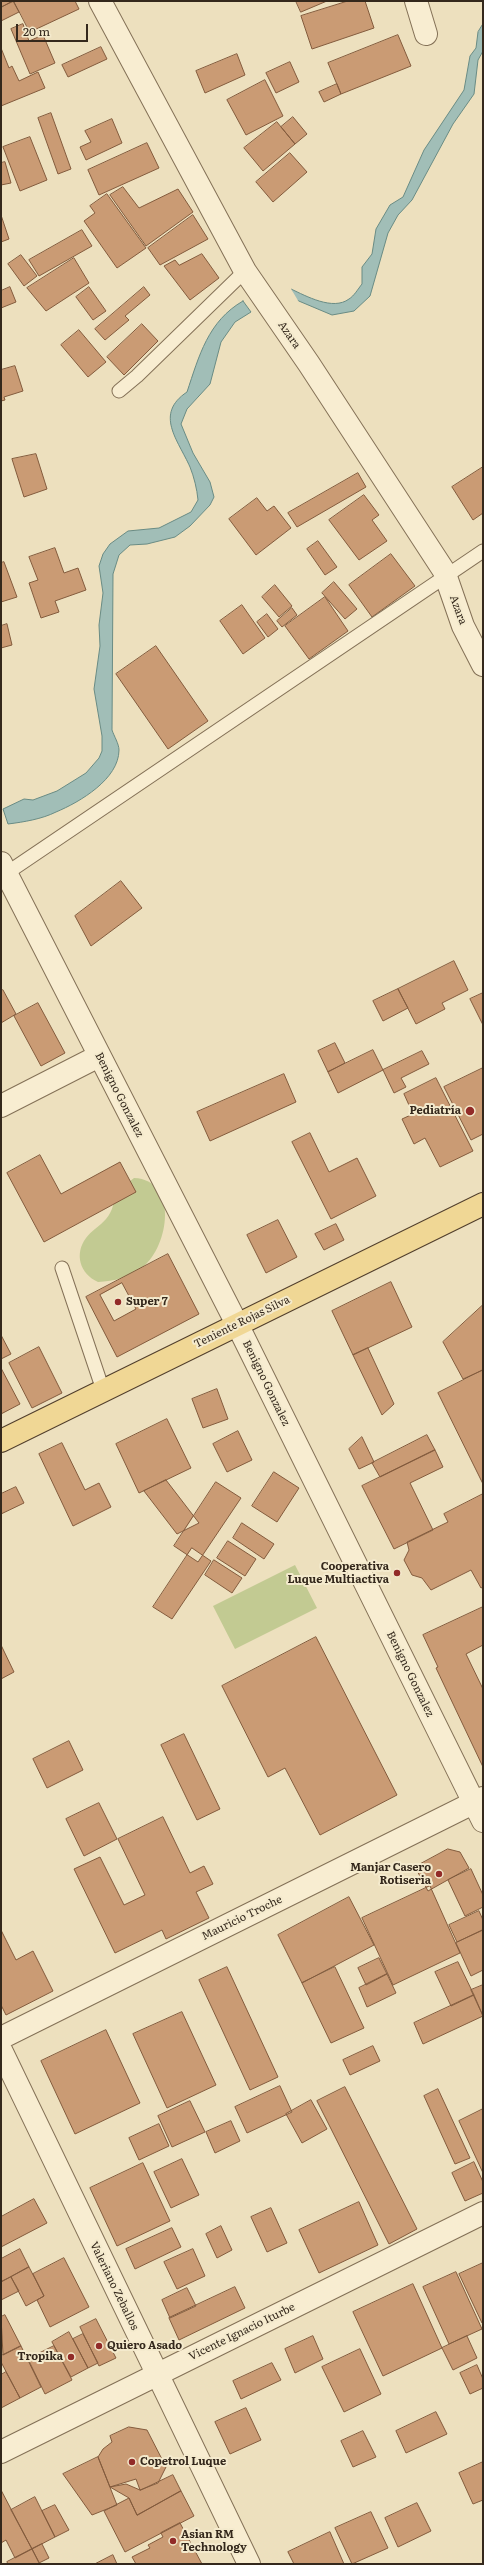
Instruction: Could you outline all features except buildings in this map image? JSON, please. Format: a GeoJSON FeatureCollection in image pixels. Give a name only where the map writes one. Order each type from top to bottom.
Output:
{"type":"FeatureCollection","features":[{"type":"Feature","properties":{"kind":"main road","name":"Teniente Rojas Silva"},"geometry":{"type":"LineString","coordinates":[[1,1440],[483,1204]]}},
{"type":"Feature","properties":{"kind":"street","name":"Azara"},"geometry":{"type":"LineString","coordinates":[[100,1],[249,278],[310,364],[446,577],[463,626],[483,665]]}},
{"type":"Feature","properties":{"kind":"street"},"geometry":{"type":"LineString","coordinates":[[416,1],[426,34]]}},
{"type":"Feature","properties":{"kind":"street","name":"Benigno Gonzalez"},"geometry":{"type":"LineString","coordinates":[[3,871],[237,1324],[480,1807]]}},
{"type":"Feature","properties":{"kind":"street"},"geometry":{"type":"LineString","coordinates":[[1,1106],[99,1056]]}},
{"type":"Feature","properties":{"kind":"street","name":"Mauricio Troche"},"geometry":{"type":"LineString","coordinates":[[1,2038],[480,1807]]}},
{"type":"Feature","properties":{"kind":"street","name":"Valeriano Zeballos"},"geometry":{"type":"LineString","coordinates":[[1,2050],[156,2375],[249,2564]]}},
{"type":"Feature","properties":{"kind":"street","name":"Vicente Ignacio Iturbe"},"geometry":{"type":"LineString","coordinates":[[1,2452],[483,2213]]}},
{"type":"Feature","properties":{"kind":"lane"},"geometry":{"type":"LineString","coordinates":[[119,391],[249,278]]}},
{"type":"Feature","properties":{"kind":"lane"},"geometry":{"type":"LineString","coordinates":[[3,871],[483,551]]}},
{"type":"Feature","properties":{"kind":"lane"},"geometry":{"type":"LineString","coordinates":[[62,1268],[103,1390]]}},
{"type":"Feature","properties":{"kind":"green space"},"geometry":{"type":"Polygon","coordinates":[[[134,1178],[148,1182],[158,1190],[163,1202],[165,1215],[159,1245],[152,1257],[138,1271],[122,1278],[98,1282],[83,1269],[80,1257],[82,1244],[88,1235],[104,1222],[110,1213],[113,1206],[115,1193],[134,1178]]]}},
{"type":"Feature","properties":{"kind":"green space"},"geometry":{"type":"Polygon","coordinates":[[[295,1565],[317,1608],[235,1649],[213,1606],[295,1565]]]}},
{"type":"Feature","properties":{"kind":"water"},"geometry":{"type":"Polygon","coordinates":[[[483,24],[483,51],[478,60],[474,94],[453,124],[412,200],[398,215],[388,233],[370,296],[354,311],[332,315],[294,299],[291,289],[328,303],[343,302],[353,296],[362,284],[362,267],[372,254],[376,229],[390,205],[403,197],[424,150],[464,90],[470,56],[476,48],[478,32],[483,24]]]}},
{"type":"Feature","properties":{"kind":"water"},"geometry":{"type":"Polygon","coordinates":[[[243,301],[251,312],[235,322],[221,342],[210,384],[187,409],[181,424],[193,453],[210,482],[214,497],[210,505],[190,526],[175,537],[147,544],[130,545],[119,555],[113,574],[112,730],[119,750],[113,771],[86,796],[66,808],[45,817],[8,824],[3,809],[24,799],[33,800],[57,791],[86,773],[99,758],[102,751],[102,736],[94,689],[100,646],[99,625],[103,593],[99,566],[103,554],[110,544],[128,531],[159,528],[191,512],[198,500],[190,467],[172,428],[170,418],[172,409],[177,400],[187,392],[206,340],[213,329],[231,309],[243,301]]]}},
{"type":"Feature","properties":{"kind":"pier"},"geometry":{"type":"Polygon","coordinates":[[[290,287],[300,304],[294,301],[283,302],[277,289],[290,287]]]}},
{"type":"Feature","properties":{"kind":"place","name":"Pediatría"},"geometry":{"type":"Point","coordinates":[470,1111]}},
{"type":"Feature","properties":{"kind":"place","name":"Super 7"},"geometry":{"type":"Point","coordinates":[118,1302]}},
{"type":"Feature","properties":{"kind":"place","name":"Cooperativa Luque Multiactiva"},"geometry":{"type":"Point","coordinates":[397,1573]}},
{"type":"Feature","properties":{"kind":"place","name":"Manjar Casero Rotiseria"},"geometry":{"type":"Point","coordinates":[439,1874]}},
{"type":"Feature","properties":{"kind":"place","name":"Quiero Asado"},"geometry":{"type":"Point","coordinates":[99,2346]}},
{"type":"Feature","properties":{"kind":"place","name":"Tropika"},"geometry":{"type":"Point","coordinates":[71,2357]}},
{"type":"Feature","properties":{"kind":"place","name":"Copetrol Luque"},"geometry":{"type":"Point","coordinates":[132,2462]}},
{"type":"Feature","properties":{"kind":"place","name":"Asian RM Technology"},"geometry":{"type":"Point","coordinates":[173,2541]}}]}
